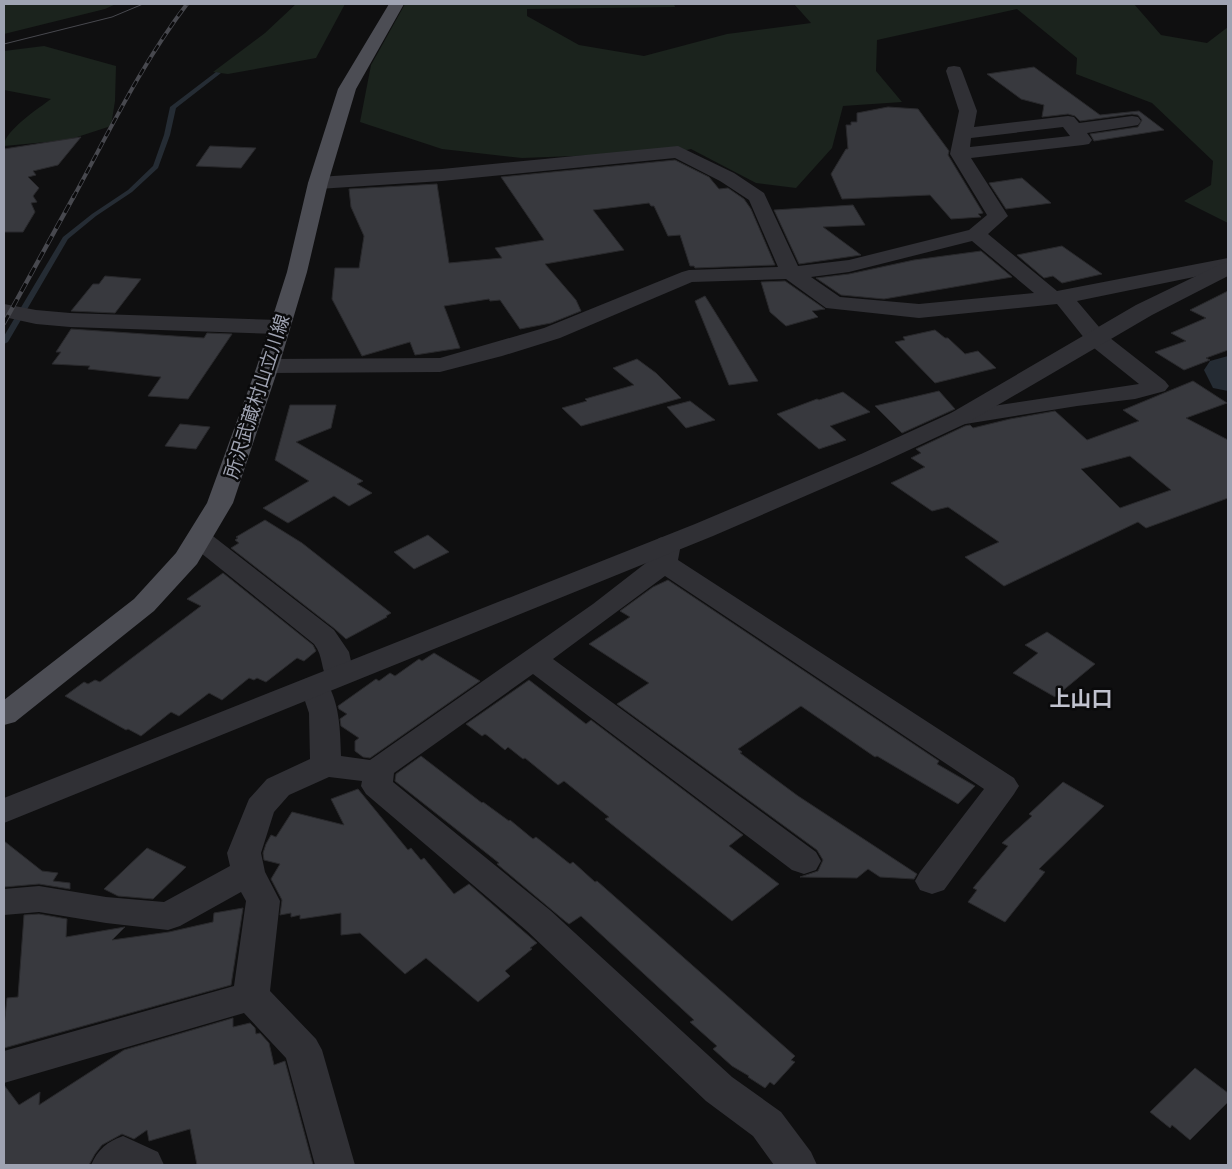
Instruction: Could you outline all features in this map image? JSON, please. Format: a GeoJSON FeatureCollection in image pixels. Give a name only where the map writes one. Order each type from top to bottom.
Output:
{"type":"FeatureCollection","features":[{"type":"Feature","properties":{"kind":"main road","name":"所沢武蔵村山立川線"},"geometry":{"type":"LineString","coordinates":[[4,716],[144,605],[187,558],[220,503],[268,366],[296,272],[318,184],[348,89],[396,4]]}},
{"type":"Feature","properties":{"kind":"street"},"geometry":{"type":"LineString","coordinates":[[268,366],[440,364],[494,351],[552,333],[689,276],[791,273],[849,266],[976,234],[998,216],[959,154],[968,111],[954,71]]}},
{"type":"Feature","properties":{"kind":"street"},"geometry":{"type":"LineString","coordinates":[[959,154],[1083,140],[1068,121],[963,134]]}},
{"type":"Feature","properties":{"kind":"street"},"geometry":{"type":"LineString","coordinates":[[1075,129],[1132,121]]}},
{"type":"Feature","properties":{"kind":"street"},"geometry":{"type":"LineString","coordinates":[[318,184],[678,152],[727,177],[757,197],[791,273],[834,303],[919,311],[1058,298],[1228,264]]}},
{"type":"Feature","properties":{"kind":"street"},"geometry":{"type":"LineString","coordinates":[[959,418],[1077,399],[1135,392],[1157,386],[1098,339],[1058,298],[976,234]]}},
{"type":"Feature","properties":{"kind":"street"},"geometry":{"type":"LineString","coordinates":[[4,811],[327,681],[666,554],[959,418],[1098,339],[1144,310],[1228,268]]}},
{"type":"Feature","properties":{"kind":"street"},"geometry":{"type":"LineString","coordinates":[[4,311],[36,317],[70,320],[279,327]]}},
{"type":"Feature","properties":{"kind":"street"},"geometry":{"type":"LineString","coordinates":[[200,539],[324,636],[335,652],[327,681],[324,713],[326,765]]}},
{"type":"Feature","properties":{"kind":"street"},"geometry":{"type":"LineString","coordinates":[[666,554],[603,610],[383,765],[378,772],[377,786],[539,921],[719,1089],[767,1124],[797,1165]]}},
{"type":"Feature","properties":{"kind":"street"},"geometry":{"type":"LineString","coordinates":[[666,554],[1003,786],[932,880]]}},
{"type":"Feature","properties":{"kind":"street"},"geometry":{"type":"LineString","coordinates":[[533,659],[804,861]]}},
{"type":"Feature","properties":{"kind":"street"},"geometry":{"type":"LineString","coordinates":[[251,996],[262,901],[248,872],[244,853],[260,807],[278,787],[326,765],[378,772]]}},
{"type":"Feature","properties":{"kind":"street"},"geometry":{"type":"LineString","coordinates":[[4,902],[39,899],[106,910],[168,916],[248,872]]}},
{"type":"Feature","properties":{"kind":"street"},"geometry":{"type":"LineString","coordinates":[[4,1067],[251,996]]}},
{"type":"Feature","properties":{"kind":"street"},"geometry":{"type":"LineString","coordinates":[[251,996],[303,1050],[335,1165]]}},
{"type":"Feature","properties":{"kind":"street"},"geometry":{"type":"LineString","coordinates":[[111,1165],[123,1154],[144,1165]]}},
{"type":"Feature","properties":{"kind":"shaded area"},"geometry":{"type":"Polygon","coordinates":[[[4,4],[116,4],[105,9],[4,34],[4,4]]]}},
{"type":"Feature","properties":{"kind":"shaded area"},"geometry":{"type":"Polygon","coordinates":[[[296,4],[345,4],[316,58],[228,74],[213,72],[265,33],[296,4]]]}},
{"type":"Feature","properties":{"kind":"shaded area"},"geometry":{"type":"Polygon","coordinates":[[[405,4],[674,4],[675,7],[527,9],[527,16],[579,45],[644,56],[727,34],[811,23],[794,4],[1134,4],[1161,35],[1207,43],[1228,27],[1228,223],[1184,201],[1211,185],[1213,161],[1152,103],[1076,74],[1077,58],[1017,9],[877,40],[876,71],[902,102],[843,106],[832,148],[796,188],[756,183],[691,149],[678,152],[522,158],[442,149],[360,122],[371,65],[405,4]]]}},
{"type":"Feature","properties":{"kind":"shaded area"},"geometry":{"type":"Polygon","coordinates":[[[44,46],[116,66],[115,101],[111,126],[68,140],[4,146],[6,140],[16,127],[51,99],[4,90],[4,51],[44,46]]]}},
{"type":"Feature","properties":{"kind":"building"},"geometry":{"type":"Polygon","coordinates":[[[1034,67],[1100,115],[1139,111],[1164,130],[1094,141],[1090,134],[1138,127],[1142,120],[1138,115],[1132,114],[1080,121],[1075,116],[1068,114],[1042,117],[1044,105],[1021,99],[987,74],[1034,67]]]}},
{"type":"Feature","properties":{"kind":"building"},"geometry":{"type":"Polygon","coordinates":[[[888,107],[918,109],[949,151],[948,155],[983,213],[978,214],[981,217],[951,219],[930,195],[842,199],[831,174],[846,149],[848,149],[846,125],[851,125],[851,122],[857,122],[857,113],[888,107]]]}},
{"type":"Feature","properties":{"kind":"building"},"geometry":{"type":"Polygon","coordinates":[[[81,137],[58,165],[33,171],[36,175],[28,177],[39,188],[33,196],[37,202],[31,203],[35,212],[23,232],[4,232],[4,149],[81,137]]]}},
{"type":"Feature","properties":{"kind":"building"},"geometry":{"type":"Polygon","coordinates":[[[210,146],[256,148],[241,168],[196,166],[210,146]]]}},
{"type":"Feature","properties":{"kind":"building"},"geometry":{"type":"Polygon","coordinates":[[[675,160],[709,177],[719,189],[728,188],[744,199],[751,209],[775,265],[695,268],[690,266],[680,235],[668,236],[654,206],[651,206],[649,203],[593,210],[624,250],[545,264],[576,300],[581,311],[551,323],[520,329],[500,300],[490,301],[489,299],[444,306],[460,348],[415,355],[410,342],[362,356],[332,299],[335,268],[359,268],[364,236],[351,207],[349,189],[437,184],[449,263],[502,258],[495,248],[544,240],[501,177],[675,160]]]}},
{"type":"Feature","properties":{"kind":"building"},"geometry":{"type":"Polygon","coordinates":[[[1022,178],[1051,203],[1006,209],[989,183],[1022,178]]]}},
{"type":"Feature","properties":{"kind":"building"},"geometry":{"type":"Polygon","coordinates":[[[853,205],[865,225],[823,227],[861,255],[799,264],[774,210],[853,205]]]}},
{"type":"Feature","properties":{"kind":"building"},"geometry":{"type":"Polygon","coordinates":[[[1062,246],[1102,274],[1062,283],[1053,276],[1044,278],[1017,255],[1062,246]]]}},
{"type":"Feature","properties":{"kind":"building"},"geometry":{"type":"Polygon","coordinates":[[[981,251],[1012,277],[884,299],[841,295],[816,278],[849,274],[914,260],[981,251]]]}},
{"type":"Feature","properties":{"kind":"building"},"geometry":{"type":"Polygon","coordinates":[[[105,276],[141,279],[115,313],[71,311],[93,284],[99,284],[105,276]]]}},
{"type":"Feature","properties":{"kind":"building"},"geometry":{"type":"Polygon","coordinates":[[[785,281],[825,309],[812,311],[818,317],[786,326],[770,312],[761,282],[785,281]]]}},
{"type":"Feature","properties":{"kind":"building"},"geometry":{"type":"Polygon","coordinates":[[[1228,291],[1228,350],[1206,358],[1210,360],[1184,370],[1155,352],[1186,341],[1171,333],[1206,318],[1190,310],[1228,291]]]}},
{"type":"Feature","properties":{"kind":"building"},"geometry":{"type":"Polygon","coordinates":[[[705,296],[758,381],[729,385],[695,301],[705,296]]]}},
{"type":"Feature","properties":{"kind":"building"},"geometry":{"type":"Polygon","coordinates":[[[71,329],[204,338],[207,333],[232,334],[188,399],[148,396],[161,377],[88,369],[90,366],[52,364],[61,352],[56,352],[71,329]]]}},
{"type":"Feature","properties":{"kind":"building"},"geometry":{"type":"Polygon","coordinates":[[[935,330],[945,338],[948,338],[965,354],[978,351],[996,368],[935,383],[895,342],[905,340],[903,337],[935,330]]]}},
{"type":"Feature","properties":{"kind":"building"},"geometry":{"type":"Polygon","coordinates":[[[637,359],[656,373],[681,398],[581,426],[562,408],[587,401],[585,399],[634,385],[613,368],[637,359]]]}},
{"type":"Feature","properties":{"kind":"building"},"geometry":{"type":"Polygon","coordinates":[[[1193,381],[1227,403],[1186,418],[1228,440],[1228,498],[1146,528],[1138,522],[1004,586],[965,557],[999,542],[948,507],[932,511],[891,483],[925,467],[911,458],[921,453],[916,449],[965,426],[970,425],[973,428],[1055,411],[1087,440],[1139,421],[1123,410],[1193,381]],[[1130,456],[1081,469],[1120,508],[1171,490],[1130,456]]]}},
{"type":"Feature","properties":{"kind":"building"},"geometry":{"type":"Polygon","coordinates":[[[939,391],[955,409],[902,433],[875,406],[939,391]]]}},
{"type":"Feature","properties":{"kind":"building"},"geometry":{"type":"Polygon","coordinates":[[[843,392],[870,412],[830,426],[846,440],[819,449],[777,414],[817,399],[843,392]]]}},
{"type":"Feature","properties":{"kind":"building"},"geometry":{"type":"Polygon","coordinates":[[[690,401],[715,420],[686,428],[667,407],[690,401]]]}},
{"type":"Feature","properties":{"kind":"building"},"geometry":{"type":"Polygon","coordinates":[[[290,405],[336,405],[331,428],[296,442],[363,481],[357,484],[372,493],[349,506],[334,496],[288,523],[263,508],[309,481],[275,460],[290,405]]]}},
{"type":"Feature","properties":{"kind":"building"},"geometry":{"type":"Polygon","coordinates":[[[180,424],[210,427],[196,449],[165,446],[180,424]]]}},
{"type":"Feature","properties":{"kind":"building"},"geometry":{"type":"Polygon","coordinates":[[[265,520],[302,543],[391,613],[346,639],[231,548],[239,543],[235,540],[238,538],[236,537],[265,520]]]}},
{"type":"Feature","properties":{"kind":"building"},"geometry":{"type":"Polygon","coordinates":[[[428,535],[449,552],[414,569],[394,552],[428,535]]]}},
{"type":"Feature","properties":{"kind":"building"},"geometry":{"type":"Polygon","coordinates":[[[223,573],[313,645],[316,651],[304,661],[297,658],[266,682],[257,678],[254,680],[249,678],[222,700],[209,693],[179,716],[171,712],[141,736],[128,729],[126,730],[65,696],[84,682],[88,684],[95,680],[100,682],[201,606],[187,599],[223,573]]]}},
{"type":"Feature","properties":{"kind":"building"},"geometry":{"type":"Polygon","coordinates":[[[668,580],[939,761],[937,764],[975,786],[958,804],[877,756],[875,757],[801,706],[738,749],[742,752],[740,753],[798,796],[917,874],[914,879],[880,877],[868,869],[857,878],[800,877],[818,871],[823,860],[817,850],[617,704],[649,683],[589,644],[630,617],[620,611],[653,587],[668,580]]]}},
{"type":"Feature","properties":{"kind":"building"},"geometry":{"type":"Polygon","coordinates":[[[1047,632],[1095,664],[1055,697],[1013,673],[1038,653],[1025,645],[1047,632]]]}},
{"type":"Feature","properties":{"kind":"building"},"geometry":{"type":"Polygon","coordinates":[[[434,653],[480,681],[370,758],[363,757],[355,751],[355,741],[359,738],[341,726],[340,719],[347,714],[339,709],[338,706],[376,679],[379,681],[390,673],[395,676],[419,659],[422,661],[434,653]]]}},
{"type":"Feature","properties":{"kind":"building"},"geometry":{"type":"Polygon","coordinates":[[[529,680],[586,724],[591,720],[743,835],[729,846],[779,884],[732,921],[605,819],[609,817],[564,781],[558,785],[525,758],[523,759],[508,747],[505,750],[485,734],[482,736],[466,724],[529,680]]]}},
{"type":"Feature","properties":{"kind":"building"},"geometry":{"type":"Polygon","coordinates":[[[421,756],[482,803],[510,820],[533,839],[536,837],[570,864],[573,862],[595,882],[597,881],[795,1056],[791,1060],[795,1062],[774,1085],[770,1082],[765,1088],[732,1066],[713,1049],[717,1046],[690,1022],[694,1020],[581,916],[569,924],[497,864],[499,863],[395,781],[396,774],[421,756]]]}},
{"type":"Feature","properties":{"kind":"building"},"geometry":{"type":"Polygon","coordinates":[[[1063,782],[1104,806],[1039,869],[1045,872],[1005,922],[968,902],[977,890],[973,888],[1008,846],[1002,843],[1032,816],[1029,814],[1063,782]]]}},
{"type":"Feature","properties":{"kind":"building"},"geometry":{"type":"Polygon","coordinates":[[[358,789],[408,850],[411,848],[421,860],[424,858],[454,894],[469,884],[537,943],[505,971],[510,976],[478,1002],[426,958],[405,974],[360,933],[341,935],[341,913],[300,919],[300,915],[291,917],[291,913],[280,915],[282,900],[271,879],[280,864],[264,860],[263,853],[271,835],[276,837],[292,812],[344,825],[331,799],[358,789]]]}},
{"type":"Feature","properties":{"kind":"building"},"geometry":{"type":"Polygon","coordinates":[[[4,841],[42,871],[58,873],[53,881],[70,883],[70,889],[39,884],[4,887],[4,841]]]}},
{"type":"Feature","properties":{"kind":"building"},"geometry":{"type":"Polygon","coordinates":[[[147,848],[186,867],[153,899],[118,896],[104,889],[147,848]]]}},
{"type":"Feature","properties":{"kind":"building"},"geometry":{"type":"Polygon","coordinates":[[[243,908],[231,985],[4,1048],[7,998],[18,997],[24,915],[39,914],[67,919],[66,937],[125,927],[112,940],[169,932],[213,922],[214,913],[243,908]]]}},
{"type":"Feature","properties":{"kind":"building"},"geometry":{"type":"Polygon","coordinates":[[[233,1018],[233,1027],[250,1023],[255,1028],[256,1034],[260,1033],[269,1043],[274,1065],[285,1061],[313,1165],[197,1165],[190,1129],[149,1141],[147,1130],[134,1139],[122,1134],[102,1145],[89,1165],[4,1165],[4,1085],[19,1105],[40,1092],[39,1105],[124,1050],[233,1018]]]}},
{"type":"Feature","properties":{"kind":"building"},"geometry":{"type":"Polygon","coordinates":[[[1195,1068],[1228,1093],[1228,1102],[1190,1140],[1172,1125],[1170,1128],[1150,1112],[1195,1068]]]}},
{"type":"Feature","properties":{"kind":"waterway"},"geometry":{"type":"LineString","coordinates":[[4,342],[65,238],[94,215],[130,191],[156,167],[167,135],[173,107],[218,73]]}},
{"type":"Feature","properties":{"kind":"waterway"},"geometry":{"type":"LineString","coordinates":[[1228,368],[1224,370],[1228,379]]}},
{"type":"Feature","properties":{"kind":"tram line"},"geometry":{"type":"LineString","coordinates":[[4,44],[112,17],[143,4]]}},
{"type":"Feature","properties":{"kind":"railway"},"geometry":{"type":"LineString","coordinates":[[73,198],[155,50],[187,4]]}},
{"type":"Feature","properties":{"kind":"railway"},"geometry":{"type":"LineString","coordinates":[[4,323],[74,196]]}},
{"type":"Feature","properties":{"kind":"district","name":"上山口"},"geometry":{"type":"Point","coordinates":[1081,697]}}]}
